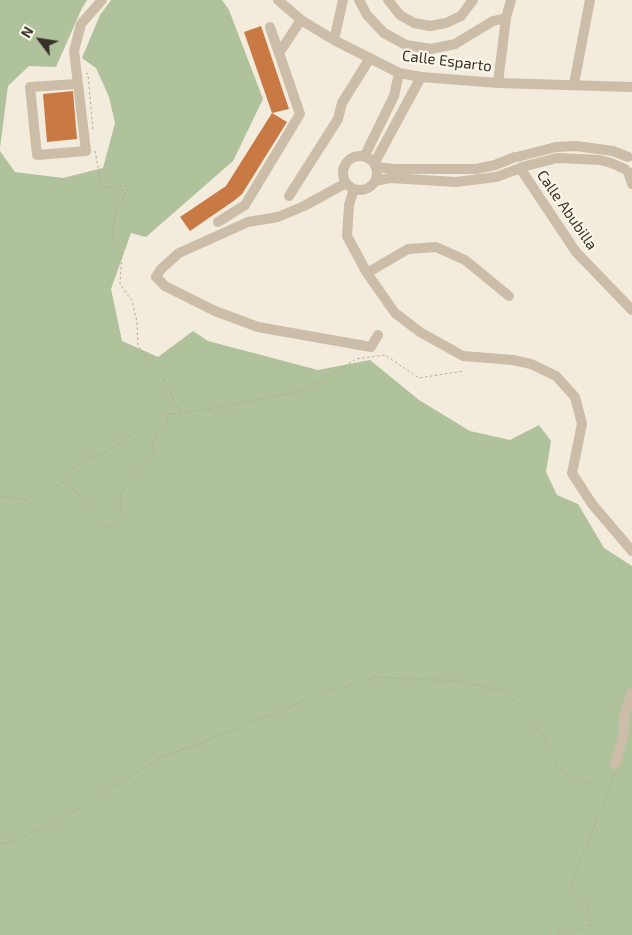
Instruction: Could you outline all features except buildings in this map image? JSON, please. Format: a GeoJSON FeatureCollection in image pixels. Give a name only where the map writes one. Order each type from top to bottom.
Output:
{"type":"FeatureCollection","features":[{"type":"Feature","properties":{"kind":"street"},"geometry":{"type":"LineString","coordinates":[[78,84],[30,87],[36,154],[86,151],[78,84],[74,51],[81,24],[102,0]]}},
{"type":"Feature","properties":{"kind":"street","name":"Calle Esparto"},"geometry":{"type":"LineString","coordinates":[[278,0],[301,20],[334,40],[399,73],[421,77],[498,83],[632,87]]}},
{"type":"Feature","properties":{"kind":"street"},"geometry":{"type":"LineString","coordinates":[[334,40],[343,0]]}},
{"type":"Feature","properties":{"kind":"street"},"geometry":{"type":"LineString","coordinates":[[360,0],[367,14],[384,33],[406,45],[431,49],[456,44],[493,21],[506,18]]}},
{"type":"Feature","properties":{"kind":"street"},"geometry":{"type":"LineString","coordinates":[[388,0],[400,15],[414,23],[430,26],[446,23],[461,16],[473,0]]}},
{"type":"Feature","properties":{"kind":"street"},"geometry":{"type":"LineString","coordinates":[[498,83],[506,18],[511,0]]}},
{"type":"Feature","properties":{"kind":"street"},"geometry":{"type":"LineString","coordinates":[[574,84],[590,0]]}},
{"type":"Feature","properties":{"kind":"street"},"geometry":{"type":"LineString","coordinates":[[279,53],[301,20]]}},
{"type":"Feature","properties":{"kind":"street"},"geometry":{"type":"LineString","coordinates":[[218,222],[245,205],[300,114],[270,27]]}},
{"type":"Feature","properties":{"kind":"street"},"geometry":{"type":"LineString","coordinates":[[289,196],[338,119],[342,103],[370,58]]}},
{"type":"Feature","properties":{"kind":"street"},"geometry":{"type":"LineString","coordinates":[[365,155],[394,96],[399,73]]}},
{"type":"Feature","properties":{"kind":"street"},"geometry":{"type":"LineString","coordinates":[[378,334],[371,347],[258,327],[215,311],[165,286],[156,276],[179,253],[248,222],[278,217],[340,188],[350,186],[366,189],[375,181],[377,175],[375,164],[421,77]]}},
{"type":"Feature","properties":{"kind":"street"},"geometry":{"type":"LineString","coordinates":[[365,155],[375,164],[395,169],[476,169],[556,147],[576,146],[613,151],[630,157]]}},
{"type":"Feature","properties":{"kind":"street"},"geometry":{"type":"LineString","coordinates":[[365,155],[352,157],[347,161],[342,172],[350,186],[347,236],[367,273],[395,313],[420,332],[463,356],[513,360],[531,364],[556,376],[575,397],[582,424],[572,473],[592,504],[632,551]]}},
{"type":"Feature","properties":{"kind":"street","name":"Calle Abubilla"},"geometry":{"type":"LineString","coordinates":[[516,157],[511,161],[512,165],[520,168],[576,252],[632,310]]}},
{"type":"Feature","properties":{"kind":"street"},"geometry":{"type":"LineString","coordinates":[[630,157],[624,162],[632,184]]}},
{"type":"Feature","properties":{"kind":"street"},"geometry":{"type":"LineString","coordinates":[[375,181],[390,178],[456,182],[496,178],[520,168],[558,158],[600,160],[628,171]]}},
{"type":"Feature","properties":{"kind":"street"},"geometry":{"type":"LineString","coordinates":[[367,273],[408,249],[436,246],[465,260],[509,296]]}},
{"type":"Feature","properties":{"kind":"street"},"geometry":{"type":"LineString","coordinates":[[615,764],[624,732],[624,715],[632,693]]}},
{"type":"Feature","properties":{"kind":"path"},"geometry":{"type":"LineString","coordinates":[[96,157],[102,188],[130,185],[114,214],[112,240],[122,253],[120,284],[132,300],[137,322],[138,346],[164,380],[180,414]]}},
{"type":"Feature","properties":{"kind":"path"},"geometry":{"type":"LineString","coordinates":[[0,496],[26,500],[47,491],[62,482],[84,460],[113,449],[148,422],[167,414],[180,414],[303,391],[356,359],[385,355],[419,378],[464,371]]}},
{"type":"Feature","properties":{"kind":"path"},"geometry":{"type":"LineString","coordinates":[[62,482],[75,489],[94,516],[104,526],[117,526],[125,517],[121,512],[121,492],[156,453],[152,443],[168,420],[167,414]]}},
{"type":"Feature","properties":{"kind":"path"},"geometry":{"type":"LineString","coordinates":[[0,843],[6,843],[48,826],[162,758],[315,696],[374,677],[456,681],[505,692],[530,716],[546,742],[558,767],[580,785],[603,778],[615,764]]}},
{"type":"Feature","properties":{"kind":"path"},"geometry":{"type":"LineString","coordinates":[[557,935],[592,925],[586,904],[571,884],[616,771],[615,764]]}},
{"type":"Feature","properties":{"kind":"green space"},"geometry":{"type":"Polygon","coordinates":[[[0,0],[87,0],[56,67],[29,66],[8,86],[0,148],[0,0]]]}},
{"type":"Feature","properties":{"kind":"green space"},"geometry":{"type":"Polygon","coordinates":[[[111,0],[222,0],[229,10],[263,99],[233,161],[146,237],[131,233],[111,289],[122,341],[158,357],[193,331],[208,341],[318,370],[370,360],[419,400],[470,431],[510,440],[539,425],[551,441],[546,472],[557,495],[578,504],[604,548],[632,566],[632,935],[0,935],[0,151],[15,172],[63,178],[103,168],[115,123],[109,97],[96,68],[82,58],[100,15],[111,0]]]}}]}
